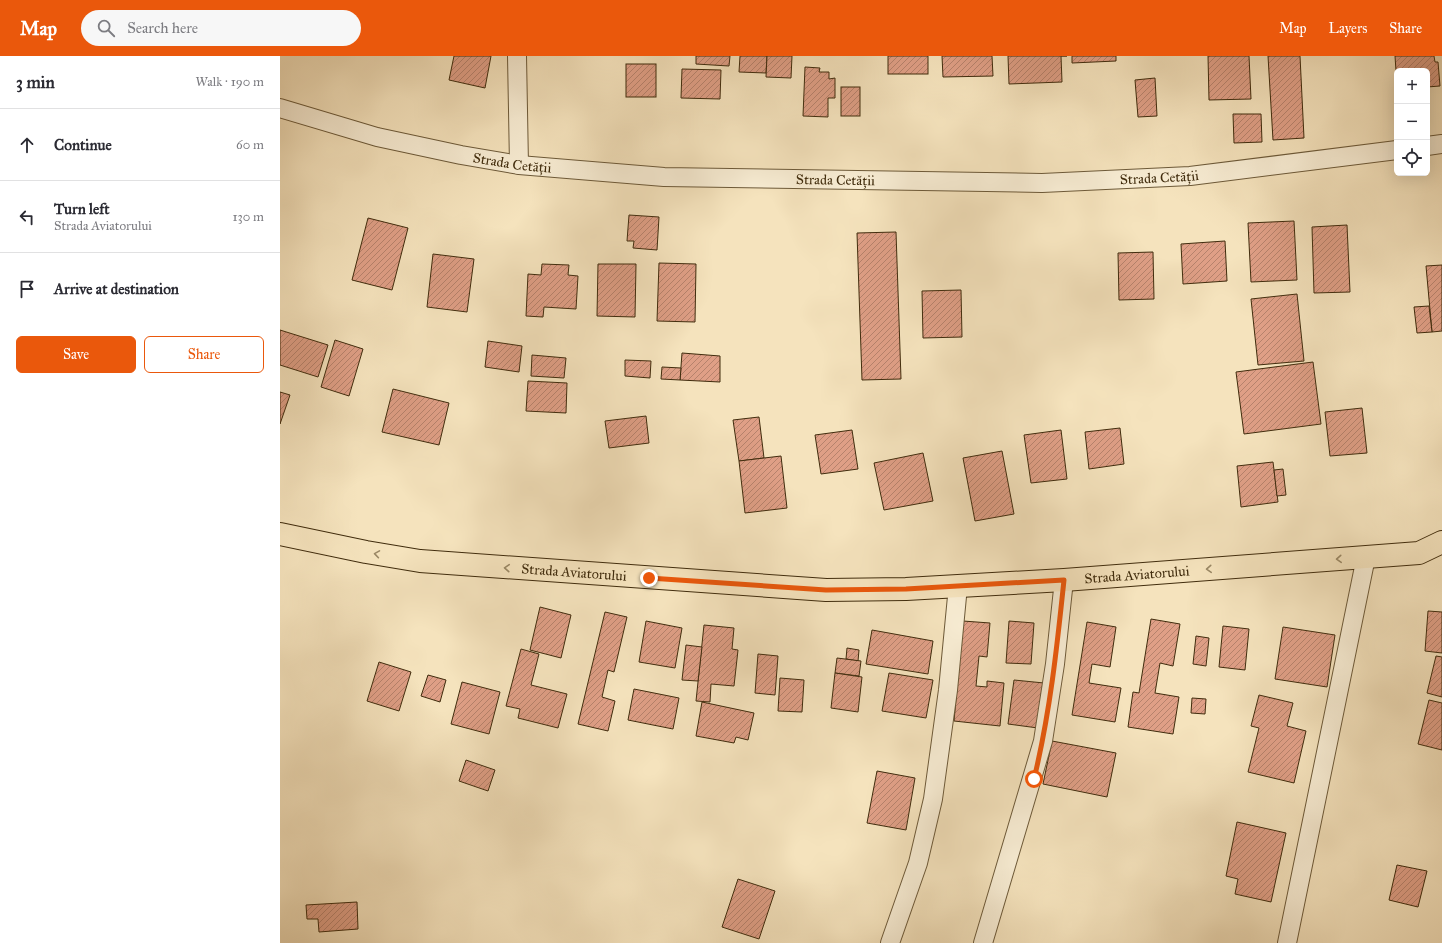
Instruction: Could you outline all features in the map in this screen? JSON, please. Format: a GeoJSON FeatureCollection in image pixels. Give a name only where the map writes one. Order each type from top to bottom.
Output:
{"type":"FeatureCollection","features":[{"type":"Feature","properties":{"kind":"main road","name":"Strada Aviatorului"},"geometry":{"type":"LineString","coordinates":[[280,534],[366,552],[420,561],[826,590],[958,586],[1064,580],[1420,553],[1442,542]]}},
{"type":"Feature","properties":{"kind":"main road"},"geometry":{"type":"LineString","coordinates":[[1420,553],[1442,558]]}},
{"type":"Feature","properties":{"kind":"street"},"geometry":{"type":"LineString","coordinates":[[517,56],[519,164]]}},
{"type":"Feature","properties":{"kind":"street","name":"Strada Cetății"},"geometry":{"type":"LineString","coordinates":[[280,108],[377,137],[461,155],[519,164],[664,177],[1042,183],[1190,176],[1394,150]]}},
{"type":"Feature","properties":{"kind":"street"},"geometry":{"type":"LineString","coordinates":[[1430,146],[1442,144]]}},
{"type":"Feature","properties":{"kind":"street"},"geometry":{"type":"LineString","coordinates":[[1287,943],[1366,557]]}},
{"type":"Feature","properties":{"kind":"street"},"geometry":{"type":"LineString","coordinates":[[983,943],[1043,741],[1055,664],[1064,580]]}},
{"type":"Feature","properties":{"kind":"street"},"geometry":{"type":"LineString","coordinates":[[890,943],[918,863],[933,799],[948,690],[958,586]]}},
{"type":"Feature","properties":{"kind":"building"},"geometry":{"type":"Polygon","coordinates":[[[454,56],[491,56],[485,88],[449,80],[454,56]]]}},
{"type":"Feature","properties":{"kind":"building"},"geometry":{"type":"Polygon","coordinates":[[[696,56],[730,56],[729,66],[696,64],[696,56]]]}},
{"type":"Feature","properties":{"kind":"building"},"geometry":{"type":"Polygon","coordinates":[[[740,56],[767,56],[766,73],[739,72],[740,56]]]}},
{"type":"Feature","properties":{"kind":"building"},"geometry":{"type":"Polygon","coordinates":[[[767,56],[792,56],[791,78],[766,77],[767,56]]]}},
{"type":"Feature","properties":{"kind":"building"},"geometry":{"type":"Polygon","coordinates":[[[888,56],[928,56],[928,74],[888,74],[888,56]]]}},
{"type":"Feature","properties":{"kind":"building"},"geometry":{"type":"Polygon","coordinates":[[[942,56],[992,56],[993,76],[943,77],[942,56]]]}},
{"type":"Feature","properties":{"kind":"building"},"geometry":{"type":"Polygon","coordinates":[[[1008,56],[1061,56],[1062,82],[1009,84],[1008,56]]]}},
{"type":"Feature","properties":{"kind":"building"},"geometry":{"type":"Polygon","coordinates":[[[1072,56],[1116,56],[1116,61],[1072,63],[1072,56]]]}},
{"type":"Feature","properties":{"kind":"building"},"geometry":{"type":"Polygon","coordinates":[[[1208,56],[1249,56],[1251,99],[1209,100],[1208,56]]]}},
{"type":"Feature","properties":{"kind":"building"},"geometry":{"type":"Polygon","coordinates":[[[1268,56],[1300,56],[1304,138],[1273,140],[1268,56]]]}},
{"type":"Feature","properties":{"kind":"building"},"geometry":{"type":"Polygon","coordinates":[[[1395,56],[1434,56],[1435,62],[1438,62],[1440,86],[1430,87],[1430,68],[1396,68],[1395,56]]]}},
{"type":"Feature","properties":{"kind":"building"},"geometry":{"type":"Polygon","coordinates":[[[626,64],[656,64],[656,97],[626,97],[626,64]]]}},
{"type":"Feature","properties":{"kind":"building"},"geometry":{"type":"Polygon","coordinates":[[[805,67],[820,68],[819,72],[829,72],[829,79],[835,78],[835,98],[828,98],[828,117],[803,116],[805,67]]]}},
{"type":"Feature","properties":{"kind":"building"},"geometry":{"type":"Polygon","coordinates":[[[682,69],[721,70],[720,99],[681,98],[682,69]]]}},
{"type":"Feature","properties":{"kind":"building"},"geometry":{"type":"Polygon","coordinates":[[[1155,78],[1157,116],[1138,117],[1135,80],[1155,78]]]}},
{"type":"Feature","properties":{"kind":"building"},"geometry":{"type":"Polygon","coordinates":[[[841,87],[860,87],[860,116],[841,116],[841,87]]]}},
{"type":"Feature","properties":{"kind":"building"},"geometry":{"type":"Polygon","coordinates":[[[1233,114],[1261,114],[1262,142],[1234,143],[1233,114]]]}},
{"type":"Feature","properties":{"kind":"building"},"geometry":{"type":"Polygon","coordinates":[[[629,215],[659,217],[657,250],[633,248],[634,241],[627,241],[629,215]]]}},
{"type":"Feature","properties":{"kind":"building"},"geometry":{"type":"Polygon","coordinates":[[[368,218],[408,228],[392,290],[352,280],[368,218]]]}},
{"type":"Feature","properties":{"kind":"building"},"geometry":{"type":"Polygon","coordinates":[[[1294,221],[1297,280],[1251,282],[1248,223],[1294,221]]]}},
{"type":"Feature","properties":{"kind":"building"},"geometry":{"type":"Polygon","coordinates":[[[1347,225],[1350,292],[1314,293],[1312,227],[1347,225]]]}},
{"type":"Feature","properties":{"kind":"building"},"geometry":{"type":"Polygon","coordinates":[[[896,232],[901,379],[862,380],[857,233],[896,232]]]}},
{"type":"Feature","properties":{"kind":"building"},"geometry":{"type":"Polygon","coordinates":[[[1225,241],[1227,281],[1183,284],[1181,244],[1225,241]]]}},
{"type":"Feature","properties":{"kind":"building"},"geometry":{"type":"Polygon","coordinates":[[[1153,252],[1154,299],[1119,300],[1118,253],[1153,252]]]}},
{"type":"Feature","properties":{"kind":"building"},"geometry":{"type":"Polygon","coordinates":[[[433,254],[474,259],[467,312],[427,307],[433,254]]]}},
{"type":"Feature","properties":{"kind":"building"},"geometry":{"type":"Polygon","coordinates":[[[659,263],[696,264],[695,322],[657,321],[659,263]]]}},
{"type":"Feature","properties":{"kind":"building"},"geometry":{"type":"Polygon","coordinates":[[[542,264],[569,265],[568,275],[578,276],[576,309],[544,307],[543,317],[526,316],[528,274],[541,275],[542,264]]]}},
{"type":"Feature","properties":{"kind":"building"},"geometry":{"type":"Polygon","coordinates":[[[598,264],[636,264],[635,317],[597,316],[598,264]]]}},
{"type":"Feature","properties":{"kind":"building"},"geometry":{"type":"Polygon","coordinates":[[[1442,265],[1442,331],[1432,332],[1426,266],[1442,265]]]}},
{"type":"Feature","properties":{"kind":"building"},"geometry":{"type":"Polygon","coordinates":[[[961,290],[962,337],[923,338],[922,291],[961,290]]]}},
{"type":"Feature","properties":{"kind":"building"},"geometry":{"type":"Polygon","coordinates":[[[1297,294],[1304,361],[1258,365],[1251,299],[1297,294]]]}},
{"type":"Feature","properties":{"kind":"building"},"geometry":{"type":"Polygon","coordinates":[[[1429,306],[1432,332],[1417,333],[1414,307],[1429,306]]]}},
{"type":"Feature","properties":{"kind":"building"},"geometry":{"type":"Polygon","coordinates":[[[280,330],[328,345],[318,377],[280,365],[280,330]]]}},
{"type":"Feature","properties":{"kind":"building"},"geometry":{"type":"Polygon","coordinates":[[[335,340],[363,349],[349,396],[321,387],[335,340]]]}},
{"type":"Feature","properties":{"kind":"building"},"geometry":{"type":"Polygon","coordinates":[[[488,341],[522,346],[519,372],[485,367],[488,341]]]}},
{"type":"Feature","properties":{"kind":"building"},"geometry":{"type":"Polygon","coordinates":[[[682,353],[720,356],[720,382],[680,380],[682,353]]]}},
{"type":"Feature","properties":{"kind":"building"},"geometry":{"type":"Polygon","coordinates":[[[532,355],[566,358],[564,378],[531,376],[532,355]]]}},
{"type":"Feature","properties":{"kind":"building"},"geometry":{"type":"Polygon","coordinates":[[[625,360],[651,361],[650,378],[625,376],[625,360]]]}},
{"type":"Feature","properties":{"kind":"building"},"geometry":{"type":"Polygon","coordinates":[[[1313,362],[1321,424],[1244,434],[1236,372],[1313,362]]]}},
{"type":"Feature","properties":{"kind":"building"},"geometry":{"type":"Polygon","coordinates":[[[662,367],[681,368],[680,380],[661,379],[662,367]]]}},
{"type":"Feature","properties":{"kind":"building"},"geometry":{"type":"Polygon","coordinates":[[[528,381],[567,383],[566,413],[526,411],[528,381]]]}},
{"type":"Feature","properties":{"kind":"building"},"geometry":{"type":"Polygon","coordinates":[[[393,389],[449,403],[439,445],[382,432],[393,389]]]}},
{"type":"Feature","properties":{"kind":"building"},"geometry":{"type":"Polygon","coordinates":[[[280,392],[290,395],[280,424],[280,392]]]}},
{"type":"Feature","properties":{"kind":"building"},"geometry":{"type":"Polygon","coordinates":[[[1362,408],[1367,453],[1330,456],[1325,412],[1362,408]]]}},
{"type":"Feature","properties":{"kind":"building"},"geometry":{"type":"Polygon","coordinates":[[[646,416],[649,443],[609,448],[605,421],[646,416]]]}},
{"type":"Feature","properties":{"kind":"building"},"geometry":{"type":"Polygon","coordinates":[[[759,417],[764,458],[739,461],[733,420],[759,417]]]}},
{"type":"Feature","properties":{"kind":"building"},"geometry":{"type":"Polygon","coordinates":[[[1120,428],[1124,464],[1089,469],[1085,432],[1120,428]]]}},
{"type":"Feature","properties":{"kind":"building"},"geometry":{"type":"Polygon","coordinates":[[[852,430],[858,469],[821,474],[815,435],[852,430]]]}},
{"type":"Feature","properties":{"kind":"building"},"geometry":{"type":"Polygon","coordinates":[[[1061,430],[1067,479],[1031,483],[1024,435],[1061,430]]]}},
{"type":"Feature","properties":{"kind":"building"},"geometry":{"type":"Polygon","coordinates":[[[1002,451],[1014,514],[975,521],[963,458],[1002,451]]]}},
{"type":"Feature","properties":{"kind":"building"},"geometry":{"type":"Polygon","coordinates":[[[923,453],[933,501],[884,510],[874,463],[923,453]]]}},
{"type":"Feature","properties":{"kind":"building"},"geometry":{"type":"Polygon","coordinates":[[[781,456],[787,508],[745,513],[739,461],[781,456]]]}},
{"type":"Feature","properties":{"kind":"building"},"geometry":{"type":"Polygon","coordinates":[[[1273,462],[1278,502],[1241,507],[1237,466],[1273,462]]]}},
{"type":"Feature","properties":{"kind":"building"},"geometry":{"type":"Polygon","coordinates":[[[1283,469],[1286,495],[1277,496],[1274,470],[1283,469]]]}},
{"type":"Feature","properties":{"kind":"building"},"geometry":{"type":"Polygon","coordinates":[[[540,607],[571,615],[561,658],[530,650],[540,607]]]}},
{"type":"Feature","properties":{"kind":"building"},"geometry":{"type":"Polygon","coordinates":[[[1428,611],[1442,612],[1442,653],[1425,651],[1428,611]]]}},
{"type":"Feature","properties":{"kind":"building"},"geometry":{"type":"Polygon","coordinates":[[[605,612],[627,617],[614,672],[608,670],[602,697],[615,701],[608,731],[578,724],[605,612]]]}},
{"type":"Feature","properties":{"kind":"building"},"geometry":{"type":"Polygon","coordinates":[[[1151,619],[1180,624],[1173,666],[1160,663],[1155,693],[1179,697],[1173,734],[1128,727],[1133,692],[1139,693],[1151,619]]]}},
{"type":"Feature","properties":{"kind":"building"},"geometry":{"type":"Polygon","coordinates":[[[646,621],[682,628],[675,668],[639,662],[646,621]]]}},
{"type":"Feature","properties":{"kind":"building"},"geometry":{"type":"Polygon","coordinates":[[[963,621],[990,623],[987,657],[979,656],[976,686],[987,687],[987,681],[1004,683],[1000,726],[954,721],[963,621]]]}},
{"type":"Feature","properties":{"kind":"building"},"geometry":{"type":"Polygon","coordinates":[[[1009,621],[1034,623],[1031,664],[1006,663],[1009,621]]]}},
{"type":"Feature","properties":{"kind":"building"},"geometry":{"type":"Polygon","coordinates":[[[1087,622],[1116,627],[1110,667],[1092,664],[1089,683],[1121,688],[1115,722],[1072,715],[1087,622]]]}},
{"type":"Feature","properties":{"kind":"building"},"geometry":{"type":"Polygon","coordinates":[[[704,625],[734,628],[732,649],[738,650],[734,686],[711,684],[710,702],[696,701],[704,625]]]}},
{"type":"Feature","properties":{"kind":"building"},"geometry":{"type":"Polygon","coordinates":[[[1223,626],[1249,629],[1245,670],[1219,667],[1223,626]]]}},
{"type":"Feature","properties":{"kind":"building"},"geometry":{"type":"Polygon","coordinates":[[[1283,627],[1335,635],[1327,687],[1275,679],[1283,627]]]}},
{"type":"Feature","properties":{"kind":"building"},"geometry":{"type":"Polygon","coordinates":[[[872,630],[933,641],[928,674],[866,664],[872,630]]]}},
{"type":"Feature","properties":{"kind":"building"},"geometry":{"type":"Polygon","coordinates":[[[1196,636],[1209,638],[1206,666],[1193,664],[1196,636]]]}},
{"type":"Feature","properties":{"kind":"building"},"geometry":{"type":"Polygon","coordinates":[[[686,645],[702,647],[698,681],[682,680],[686,645]]]}},
{"type":"Feature","properties":{"kind":"building"},"geometry":{"type":"Polygon","coordinates":[[[847,648],[859,650],[858,661],[846,659],[847,648]]]}},
{"type":"Feature","properties":{"kind":"building"},"geometry":{"type":"Polygon","coordinates":[[[521,649],[539,654],[531,685],[567,694],[558,728],[518,718],[520,709],[506,706],[521,649]]]}},
{"type":"Feature","properties":{"kind":"building"},"geometry":{"type":"Polygon","coordinates":[[[758,654],[778,656],[775,695],[755,693],[758,654]]]}},
{"type":"Feature","properties":{"kind":"building"},"geometry":{"type":"Polygon","coordinates":[[[1436,656],[1442,657],[1442,697],[1427,693],[1436,656]]]}},
{"type":"Feature","properties":{"kind":"building"},"geometry":{"type":"Polygon","coordinates":[[[837,658],[861,661],[859,676],[835,673],[837,658]]]}},
{"type":"Feature","properties":{"kind":"building"},"geometry":{"type":"Polygon","coordinates":[[[379,662],[411,672],[399,711],[367,701],[379,662]]]}},
{"type":"Feature","properties":{"kind":"building"},"geometry":{"type":"Polygon","coordinates":[[[835,673],[862,677],[858,712],[831,708],[835,673]]]}},
{"type":"Feature","properties":{"kind":"building"},"geometry":{"type":"Polygon","coordinates":[[[889,673],[933,680],[926,718],[882,711],[889,673]]]}},
{"type":"Feature","properties":{"kind":"building"},"geometry":{"type":"Polygon","coordinates":[[[428,675],[446,680],[440,702],[421,696],[428,675]]]}},
{"type":"Feature","properties":{"kind":"building"},"geometry":{"type":"Polygon","coordinates":[[[780,678],[804,680],[802,712],[778,711],[780,678]]]}},
{"type":"Feature","properties":{"kind":"building"},"geometry":{"type":"Polygon","coordinates":[[[1014,680],[1044,683],[1038,728],[1008,724],[1014,680]]]}},
{"type":"Feature","properties":{"kind":"building"},"geometry":{"type":"Polygon","coordinates":[[[462,682],[500,692],[489,734],[451,724],[462,682]]]}},
{"type":"Feature","properties":{"kind":"building"},"geometry":{"type":"Polygon","coordinates":[[[634,689],[679,698],[673,729],[628,720],[634,689]]]}},
{"type":"Feature","properties":{"kind":"building"},"geometry":{"type":"Polygon","coordinates":[[[1259,695],[1293,703],[1287,726],[1306,731],[1294,783],[1248,772],[1259,728],[1251,726],[1259,695]]]}},
{"type":"Feature","properties":{"kind":"building"},"geometry":{"type":"Polygon","coordinates":[[[1192,698],[1206,699],[1205,714],[1191,713],[1192,698]]]}},
{"type":"Feature","properties":{"kind":"building"},"geometry":{"type":"Polygon","coordinates":[[[1429,700],[1442,703],[1442,750],[1418,744],[1429,700]]]}},
{"type":"Feature","properties":{"kind":"building"},"geometry":{"type":"Polygon","coordinates":[[[702,702],[754,713],[748,740],[736,737],[734,743],[696,736],[702,702]]]}},
{"type":"Feature","properties":{"kind":"building"},"geometry":{"type":"Polygon","coordinates":[[[1052,741],[1116,753],[1107,797],[1043,784],[1052,741]]]}},
{"type":"Feature","properties":{"kind":"building"},"geometry":{"type":"Polygon","coordinates":[[[466,760],[495,770],[488,791],[459,781],[466,760]]]}},
{"type":"Feature","properties":{"kind":"building"},"geometry":{"type":"Polygon","coordinates":[[[877,771],[915,778],[906,830],[867,823],[877,771]]]}},
{"type":"Feature","properties":{"kind":"building"},"geometry":{"type":"Polygon","coordinates":[[[1237,822],[1286,833],[1271,902],[1235,894],[1238,879],[1226,876],[1237,822]]]}},
{"type":"Feature","properties":{"kind":"building"},"geometry":{"type":"Polygon","coordinates":[[[1397,865],[1427,871],[1418,907],[1389,900],[1397,865]]]}},
{"type":"Feature","properties":{"kind":"building"},"geometry":{"type":"Polygon","coordinates":[[[738,879],[775,891],[759,939],[722,927],[738,879]]]}},
{"type":"Feature","properties":{"kind":"building"},"geometry":{"type":"Polygon","coordinates":[[[357,902],[358,929],[319,932],[318,919],[307,919],[306,905],[357,902]]]}},
{"type":"Feature","properties":{"kind":"route"},"geometry":{"type":"LineString","coordinates":[[649,578],[826,590],[906,589],[1064,580],[1049,708],[1034,779]]}}]}
